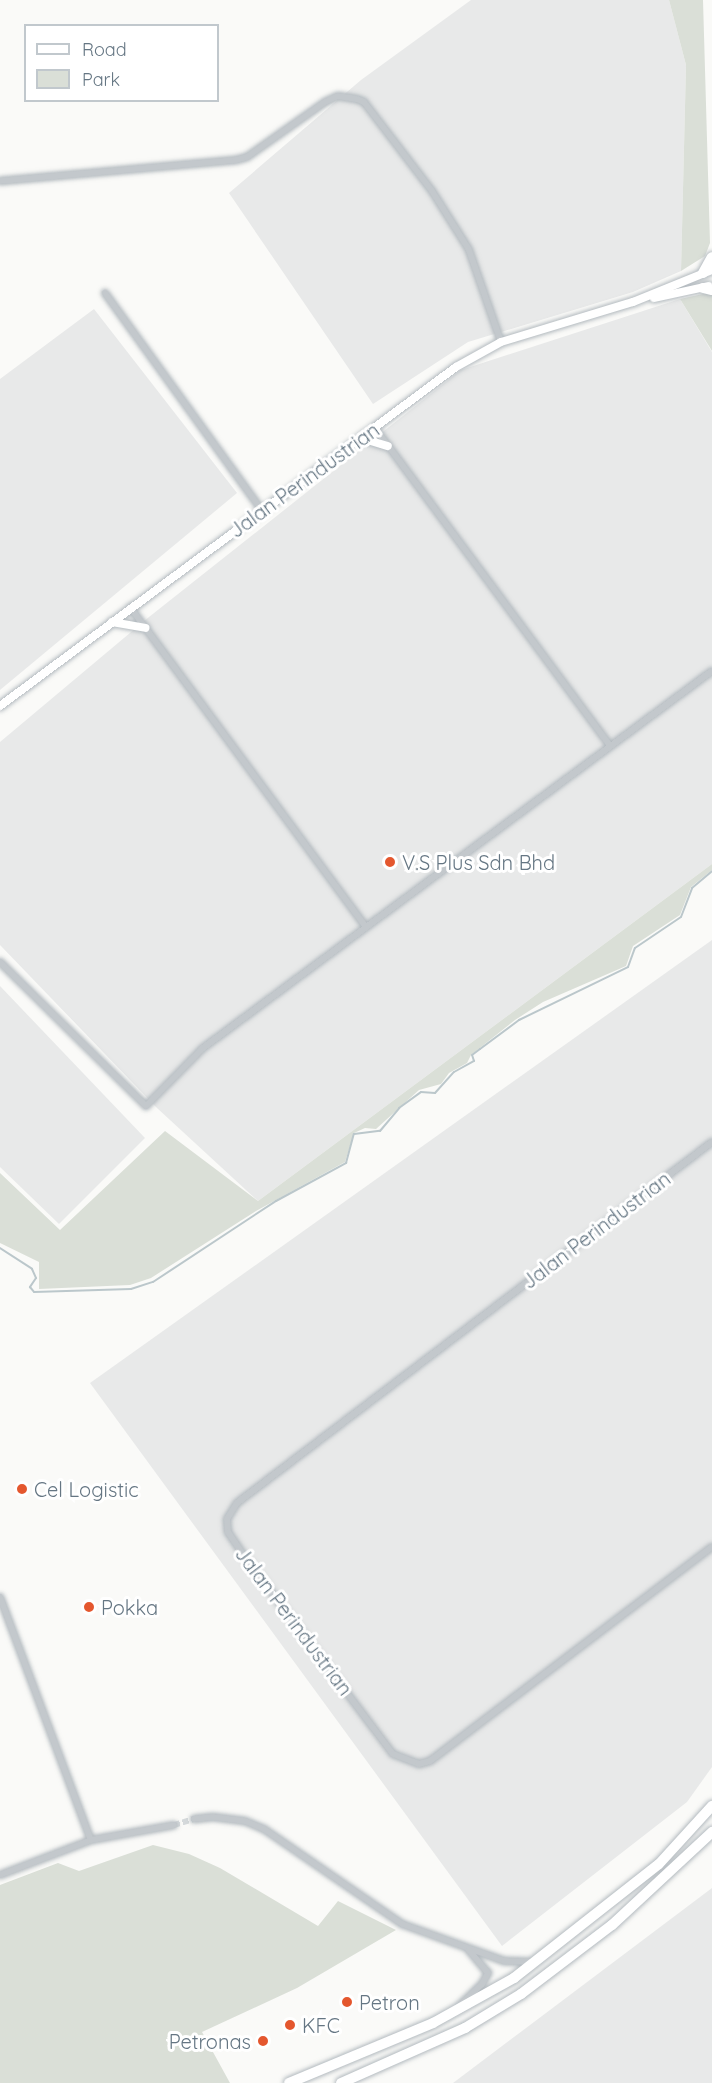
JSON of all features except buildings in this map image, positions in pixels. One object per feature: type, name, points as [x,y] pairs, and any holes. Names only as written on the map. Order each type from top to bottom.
[{"type":"highway","points":[[707,272],[712,256]]},
{"type":"highway","points":[[289,2083],[457,2010],[538,1961],[659,1864],[712,1806]]},
{"type":"highway","points":[[340,2083],[465,2028],[521,1994],[612,1925],[712,1832]]},
{"type":"main road","points":[[633,302],[707,272]]},
{"type":"main road","points":[[633,302],[709,288]]},
{"type":"main road","name":"Jalan Perindustrian","points":[[0,706],[130,607],[456,367],[501,342],[633,302]]},
{"type":"main road","points":[[361,438],[388,446]]},
{"type":"main road","points":[[112,622],[145,628]]},
{"type":"street","points":[[0,181],[236,160],[247,157],[325,102],[338,96],[357,99],[364,102],[426,182],[469,250],[501,342]]},
{"type":"street","points":[[105,293],[262,511]]},
{"type":"street","points":[[375,428],[609,744]]},
{"type":"street","points":[[130,607],[365,926]]},
{"type":"street","points":[[0,962],[146,1106],[203,1048],[609,744],[712,671]]},
{"type":"street","name":"Jalan Perindustrian","points":[[712,1142],[237,1503],[227,1519],[228,1532],[244,1557],[393,1754],[419,1764],[430,1761],[712,1547]]},
{"type":"street","points":[[0,1597],[91,1840]]},
{"type":"street","points":[[194,1819],[213,1816],[244,1821],[264,1829],[402,1924],[504,1961],[538,1961]]},
{"type":"street","points":[[0,1875],[91,1840],[174,1825]]},
{"type":"street","points":[[457,2010],[488,1973],[467,1948]]},
{"type":"shaded area","points":[[471,0],[669,0],[686,65],[681,271],[633,292],[468,342],[373,404],[229,193],[361,80]]},
{"type":"shaded area","points":[[680,299],[712,352],[712,864],[258,1201],[157,1108],[0,945],[0,742],[149,617],[461,370]]},
{"type":"shaded area","points":[[94,309],[237,493],[0,690],[0,379]]},
{"type":"shaded area","points":[[712,940],[712,1767],[687,1802],[502,1946],[90,1383]]},
{"type":"shaded area","points":[[0,986],[145,1138],[59,1224],[0,1167]]},
{"type":"shaded area","points":[[712,1888],[712,2083],[453,2083]]},
{"type":"green space","points":[[669,0],[703,0],[710,243],[705,256],[681,271],[686,65]]},
{"type":"green space","points":[[712,292],[712,351],[680,299]]},
{"type":"green space","points":[[712,864],[712,870],[691,887],[680,915],[633,946],[626,966],[543,1002],[515,1020],[471,1055],[467,1063],[449,1073],[441,1084],[419,1090],[376,1129],[365,1128],[354,1133],[345,1162],[256,1211],[151,1278],[130,1285],[39,1289],[39,1262],[0,1243],[0,1173],[60,1230],[165,1131],[258,1201]]},
{"type":"green space","points":[[153,1845],[189,1854],[220,1868],[318,1926],[338,1901],[396,1930],[297,1988],[202,2032],[230,2083],[0,2083],[0,1885],[58,1863],[79,1871]]},
{"type":"waterway","points":[[0,1248],[32,1269],[36,1278],[30,1287],[34,1292],[131,1289],[153,1282],[276,1201],[346,1163],[354,1134],[380,1131],[399,1108],[421,1092],[435,1093],[454,1072],[474,1061],[472,1055],[519,1020],[628,967],[635,948],[681,917],[692,888],[712,871]]},
{"type":"tunnel","points":[[174,1825],[194,1819]]},
{"type":"place","name":"V.S Plus Sdn Bhd","points":[[390,862]]},
{"type":"place","name":"Cel Logistic","points":[[22,1489]]},
{"type":"place","name":"Pokka","points":[[89,1607]]},
{"type":"place","name":"Petron","points":[[347,2002]]},
{"type":"place","name":"KFC","points":[[290,2025]]},
{"type":"place","name":"Petronas","points":[[263,2041]]}]
